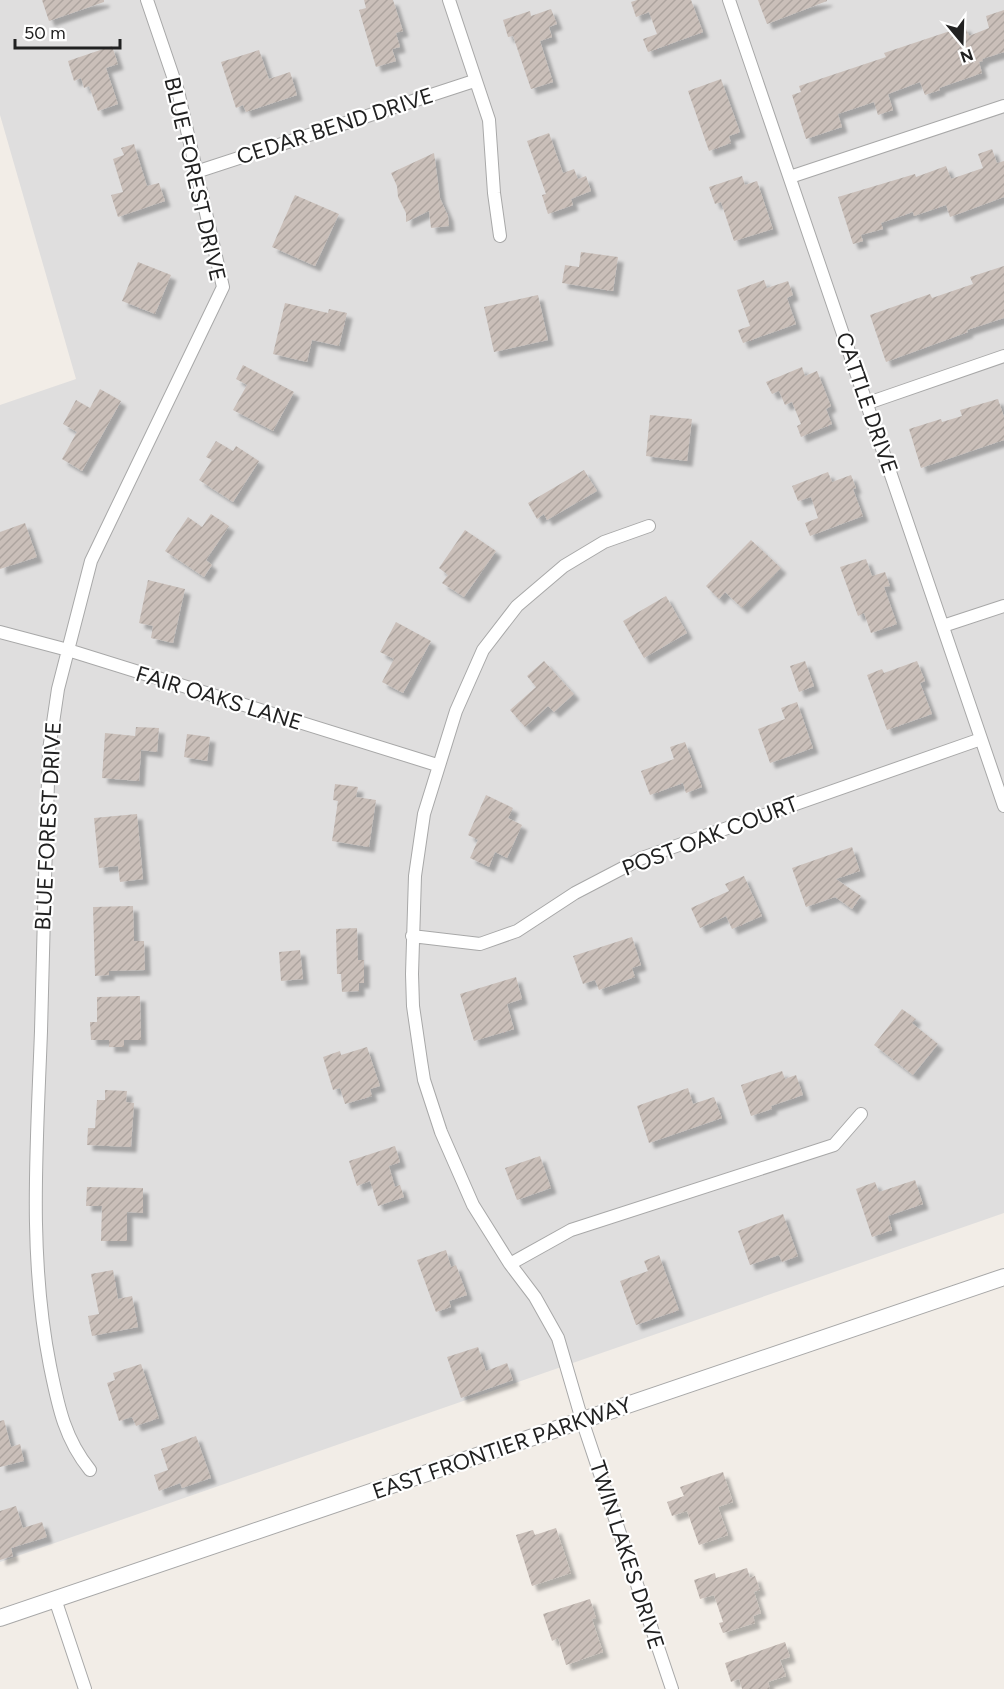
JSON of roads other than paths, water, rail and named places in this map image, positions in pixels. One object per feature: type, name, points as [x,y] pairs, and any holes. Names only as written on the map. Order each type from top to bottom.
[{"type":"street","name":"BLUE FOREST DRIVE","points":[[90,1470],[76,1454],[68,1438],[54,1385],[43,1325],[36,1258],[36,1181],[49,750],[56,699],[91,561],[223,287],[178,91],[147,0]]},
{"type":"street","points":[[449,0],[474,81],[489,120],[494,193],[500,236]]},
{"type":"street","name":"CATTLE DRIVE","points":[[729,0],[1004,806]]},
{"type":"street","name":"CEDAR BEND DRIVE","points":[[196,172],[474,81]]},
{"type":"street","points":[[790,177],[1004,106]]},
{"type":"street","points":[[868,403],[1004,356]]},
{"type":"street","name":"TWIN LAKES DRIVE","points":[[649,526],[604,542],[564,566],[517,606],[483,650],[456,711],[423,813],[418,848],[412,936],[413,1006],[421,1061],[441,1132],[462,1184],[486,1227],[510,1264],[536,1297],[558,1338],[582,1420],[672,1689]]},
{"type":"street","points":[[943,626],[1004,606]]},
{"type":"street","name":"FAIR OAKS LANE","points":[[0,632],[68,650],[437,765]]},
{"type":"street","name":"POST OAK COURT","points":[[412,936],[480,944],[517,931],[575,892],[642,858],[981,739]]},
{"type":"street","points":[[510,1264],[571,1230],[834,1145],[861,1114]]},
{"type":"street","name":"EAST FRONTIER PARKWAY","points":[[0,1618],[1004,1277]]},
{"type":"street","points":[[56,1599],[86,1689]]}]
